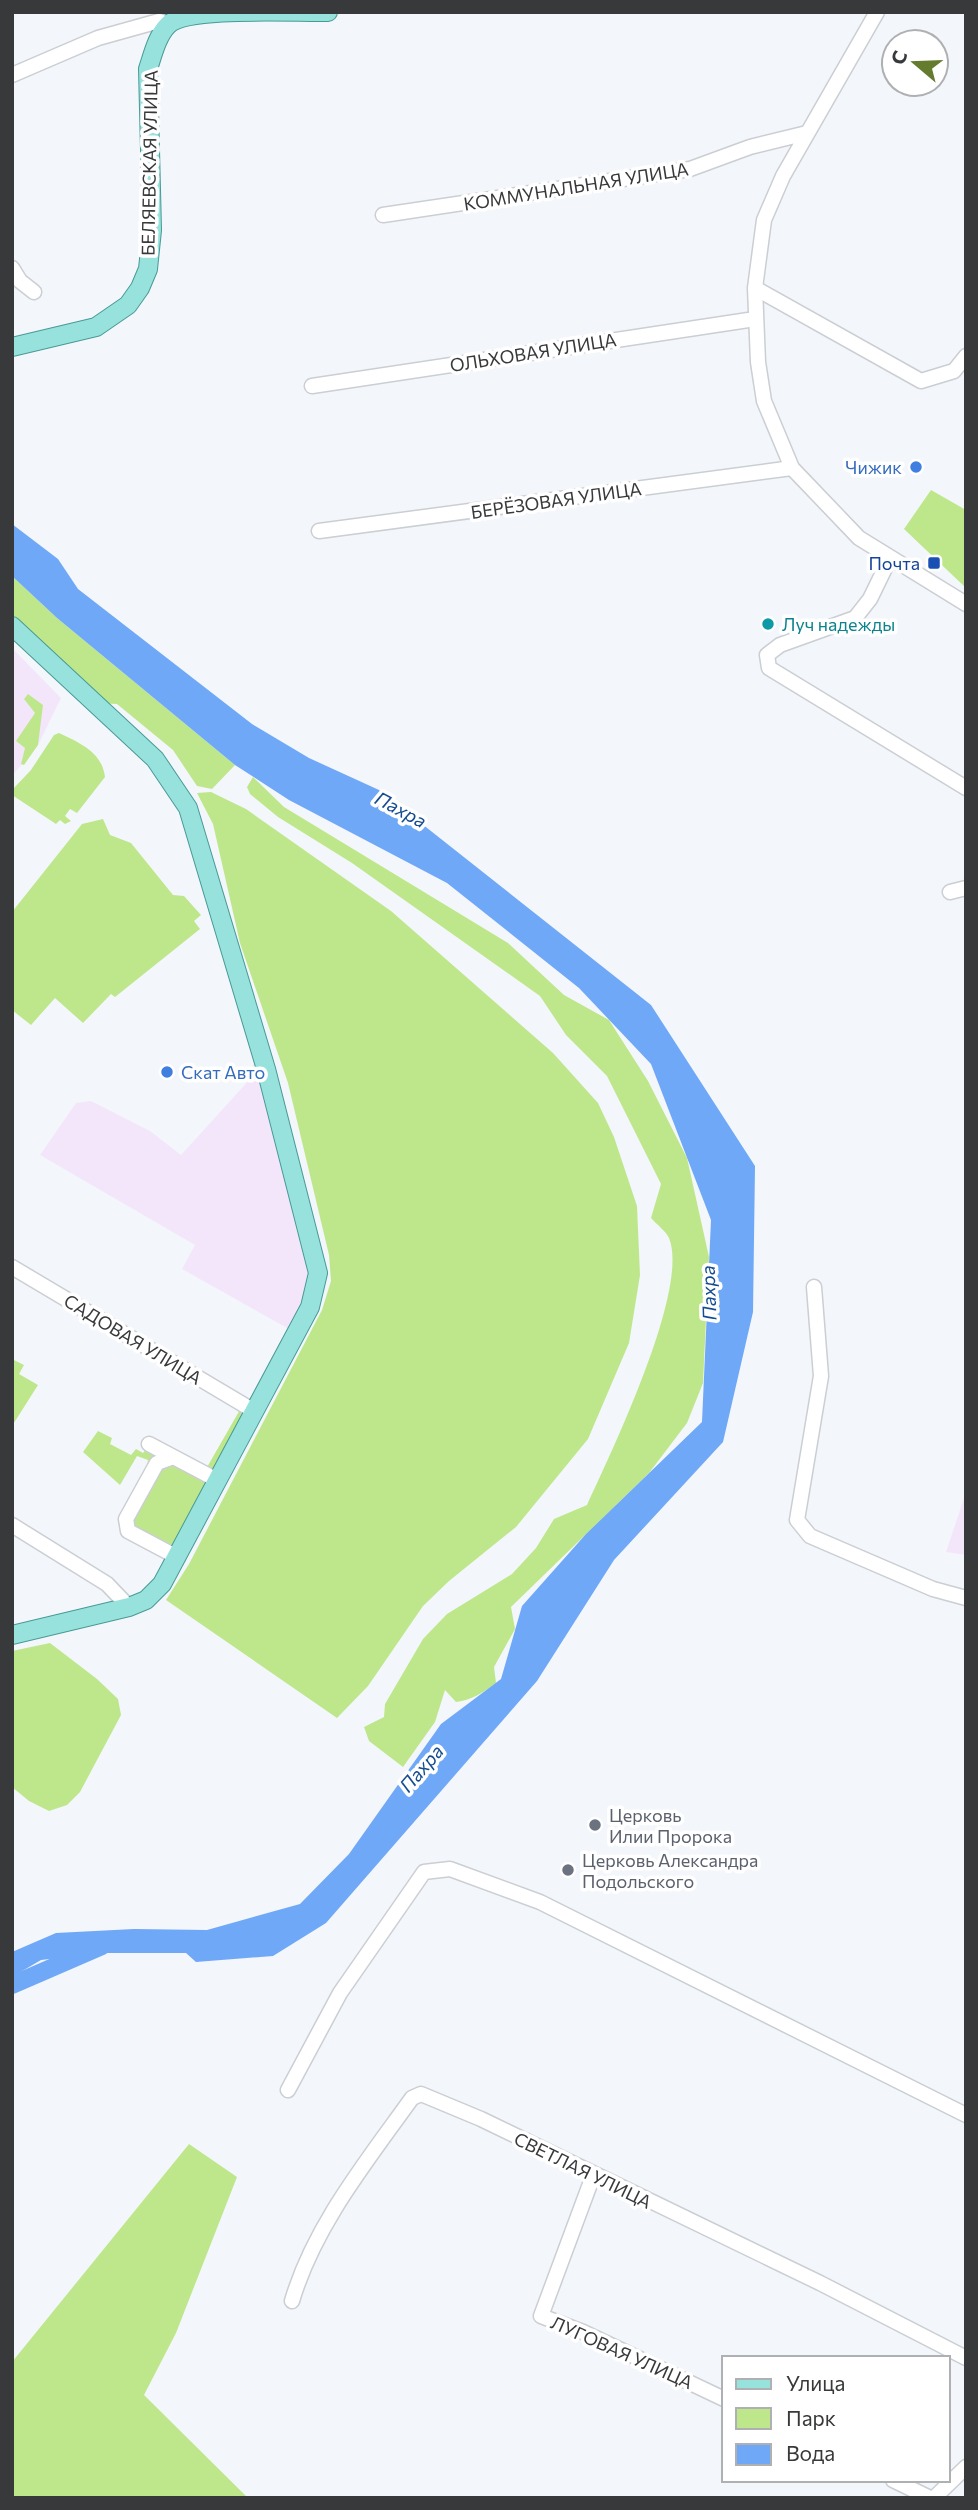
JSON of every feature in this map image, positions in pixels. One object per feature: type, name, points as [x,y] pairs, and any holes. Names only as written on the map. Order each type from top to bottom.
[{"type":"main road","points":[[169,24],[194,13],[328,12]]},
{"type":"main road","name":"БЕЛЯЕВСКАЯ УЛИЦА","points":[[12,348],[96,327],[128,305],[140,288],[148,269],[152,230],[148,69],[155,45],[169,24]]},
{"type":"main road","points":[[12,626],[155,759],[179,792],[196,828],[266,1069],[318,1273],[310,1307],[177,1557],[154,1593],[130,1607],[12,1635]]},
{"type":"street","points":[[877,12],[807,133],[772,198],[764,220],[755,288],[755,319],[764,401],[792,468],[859,538],[966,604]]},
{"type":"street","points":[[12,75],[98,38],[159,21],[169,24]]},
{"type":"street","name":"КОММУНАЛЬНАЯ УЛИЦА","points":[[383,215],[690,169],[750,147],[807,133]]},
{"type":"street","points":[[12,268],[20,281],[34,292]]},
{"type":"street","points":[[755,288],[921,381],[954,371],[966,356]]},
{"type":"street","name":"ОЛЬХОВАЯ УЛИЦА","points":[[312,386],[755,319]]},
{"type":"street","name":"БЕРЁЗОВАЯ УЛИЦА","points":[[319,531],[792,468]]},
{"type":"street","points":[[890,558],[870,599],[855,618],[780,645],[767,655],[769,668],[966,788]]},
{"type":"street","points":[[950,892],[966,888]]},
{"type":"street","name":"САДОВАЯ УЛИЦА","points":[[12,1267],[254,1411]]},
{"type":"street","points":[[814,1287],[821,1376],[797,1520],[810,1536],[933,1589],[966,1598]]},
{"type":"street","points":[[149,1444],[217,1480]]},
{"type":"street","points":[[172,1458],[157,1463],[126,1518],[128,1531],[177,1557]]},
{"type":"street","points":[[12,1525],[107,1584],[130,1607]]},
{"type":"street","points":[[288,2090],[340,1993],[424,1872],[450,1869],[540,1902],[966,2115]]},
{"type":"street","name":"СВЕТЛАЯ УЛИЦА","points":[[292,2301],[300,2274],[346,2191],[412,2098],[421,2094],[481,2119],[593,2176],[820,2283],[966,2358]]},
{"type":"street","name":"ЛУГОВАЯ УЛИЦА","points":[[593,2176],[541,2316],[583,2332],[722,2398]]},
{"type":"street","points":[[950,2482],[966,2467]]},
{"type":"street","points":[[897,2482],[932,2498],[950,2482]]},
{"type":"shaded area","points":[[12,648],[61,698],[38,745],[12,776]]},
{"type":"shaded area","points":[[254,1064],[261,1070],[315,1256],[296,1333],[182,1269],[195,1245],[40,1155],[76,1103],[91,1101],[150,1131],[181,1155],[251,1078],[246,1073]]},
{"type":"shaded area","points":[[966,1492],[966,1555],[946,1552]]},
{"type":"green space","points":[[931,490],[966,510],[966,588],[904,529]]},
{"type":"green space","points":[[12,576],[57,618],[235,765],[212,789],[197,786],[173,750],[117,704],[94,703],[12,626]]},
{"type":"green space","points":[[28,694],[43,705],[38,745],[24,765],[21,764],[25,748],[16,741],[35,713],[24,699]]},
{"type":"green space","points":[[59,733],[89,749],[100,761],[105,777],[77,813],[70,809],[65,816],[71,821],[65,824],[60,820],[56,824],[12,795],[12,790],[31,770],[54,735]]},
{"type":"green space","points":[[253,777],[284,807],[508,943],[564,995],[609,1020],[648,1081],[687,1158],[709,1257],[703,1383],[687,1423],[649,1473],[511,1607],[515,1629],[494,1667],[496,1683],[477,1695],[456,1702],[445,1690],[435,1722],[403,1767],[369,1741],[364,1727],[384,1717],[385,1704],[423,1639],[447,1614],[512,1574],[536,1548],[554,1519],[587,1505],[613,1449],[645,1371],[668,1294],[672,1262],[669,1238],[651,1218],[661,1184],[607,1076],[566,1035],[540,996],[352,863],[278,817],[250,794],[247,787]]},
{"type":"green space","points":[[211,792],[246,809],[391,911],[553,1053],[598,1103],[614,1137],[637,1206],[640,1275],[629,1343],[588,1439],[516,1527],[449,1581],[423,1606],[368,1686],[337,1718],[166,1600],[189,1564],[322,1310],[331,1281],[329,1255],[288,1083],[240,943],[213,824],[197,793]]},
{"type":"green space","points":[[103,819],[110,835],[131,843],[173,895],[184,896],[201,915],[194,921],[200,929],[115,997],[111,994],[83,1023],[55,998],[31,1025],[12,1010],[12,912],[82,824]]},
{"type":"green space","points":[[12,1359],[24,1365],[19,1374],[38,1385],[12,1426]]},
{"type":"green space","points":[[241,1408],[245,1415],[215,1470],[206,1469]]},
{"type":"green space","points":[[98,1431],[112,1438],[110,1444],[131,1455],[136,1449],[143,1453],[147,1448],[156,1453],[147,1468],[148,1460],[137,1456],[120,1485],[83,1452]]},
{"type":"green space","points":[[163,1459],[204,1478],[207,1483],[172,1548],[127,1526]]},
{"type":"green space","points":[[50,1643],[118,1699],[121,1715],[80,1792],[67,1805],[49,1811],[29,1801],[12,1787],[12,1651]]},
{"type":"green space","points":[[189,2144],[237,2177],[176,2333],[144,2395],[248,2498],[12,2498],[12,2362]]},
{"type":"water","points":[[12,524],[58,559],[78,589],[252,724],[309,758],[379,790],[651,1005],[755,1166],[753,1312],[723,1442],[614,1560],[537,1681],[326,1923],[273,1956],[196,1962],[186,1953],[102,1953],[41,1960],[12,1977],[12,1952],[56,1933],[134,1929],[207,1930],[300,1904],[349,1854],[441,1724],[501,1679],[522,1606],[586,1534],[702,1422],[711,1220],[651,1064],[579,988],[447,883],[289,800],[235,765],[57,618],[12,576]]},
{"type":"waterway","name":"Пахра","points":[[12,1985],[102,1946]]},
{"type":"place","name":"Чижик","points":[[916,467]]},
{"type":"place","name":"Почта","points":[[934,563]]},
{"type":"place","name":"Луч надежды","points":[[768,624]]},
{"type":"place","name":"Скат Авто","points":[[167,1072]]},
{"type":"place","name":"Церковь Илии Пророка","points":[[595,1825]]},
{"type":"place","name":"Церковь Александра Подольского","points":[[568,1870]]}]
